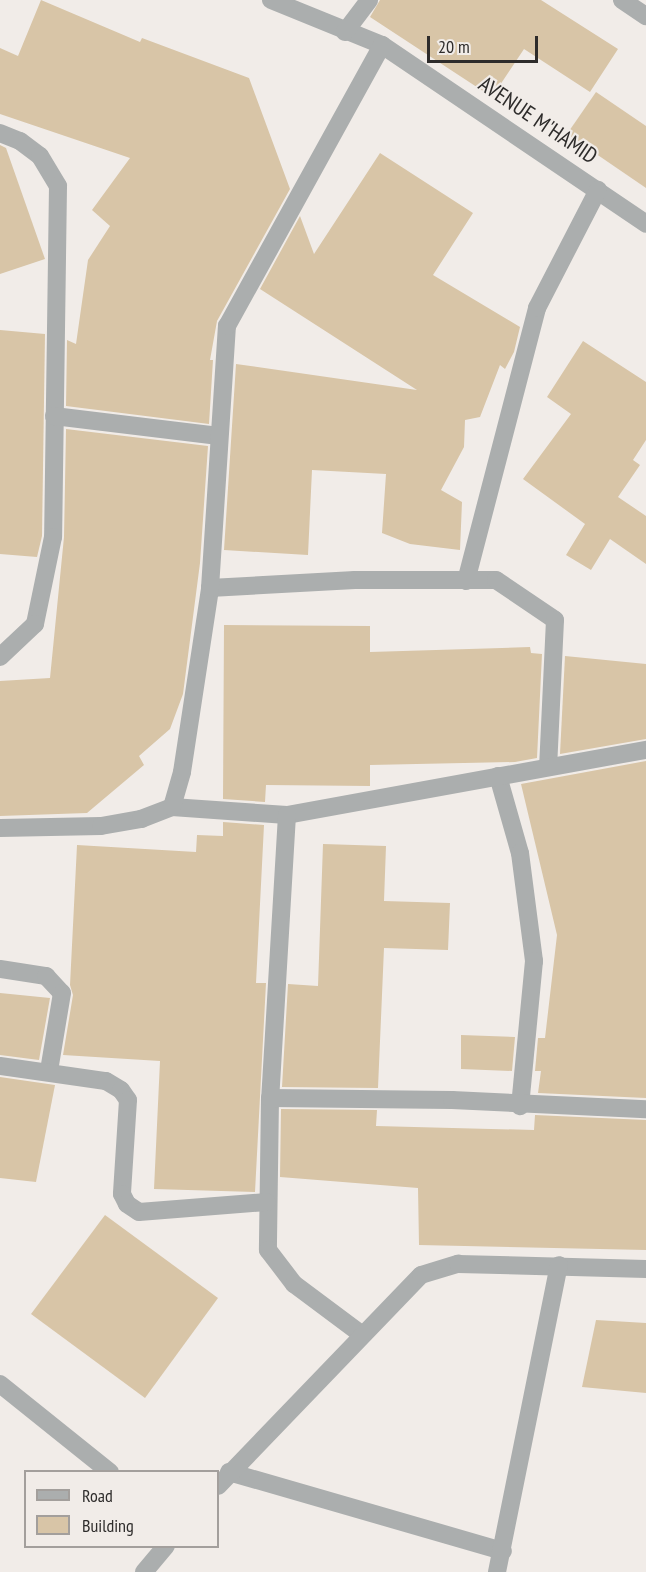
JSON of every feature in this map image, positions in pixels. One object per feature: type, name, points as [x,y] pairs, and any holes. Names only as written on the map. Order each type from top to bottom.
[{"type":"street","name":"AVENUE M'HAMID","points":[[272,0],[381,45],[646,224]]},
{"type":"street","points":[[345,32],[369,0]]},
{"type":"street","points":[[622,0],[646,16]]},
{"type":"street","points":[[172,807],[182,772],[210,588],[227,326],[381,45]]},
{"type":"street","points":[[0,133],[20,141],[40,156],[58,186],[53,537],[35,624],[0,657]]},
{"type":"street","points":[[465,581],[537,308],[598,190]]},
{"type":"street","points":[[54,416],[219,436]]},
{"type":"street","points":[[210,588],[355,580],[496,580],[555,620],[548,766]]},
{"type":"street","points":[[0,828],[101,826],[141,819],[172,807],[286,815],[548,766],[600,761],[646,750]]},
{"type":"street","points":[[498,776],[520,853],[534,962],[520,1106]]},
{"type":"street","points":[[286,815],[270,1098],[268,1250],[279,1268],[361,1334]]},
{"type":"street","points":[[0,969],[46,976],[62,993],[49,1071]]},
{"type":"street","points":[[0,1066],[49,1071],[114,1084],[128,1100],[122,1194],[139,1212],[267,1202]]},
{"type":"street","points":[[270,1098],[452,1100],[520,1106],[646,1109]]},
{"type":"street","points":[[503,1551],[223,1479],[361,1334],[421,1275],[458,1264],[646,1269]]},
{"type":"street","points":[[497,1572],[559,1265]]},
{"type":"street","points":[[0,1384],[108,1470]]},
{"type":"street","points":[[144,1572],[164,1548]]},
{"type":"building","points":[[41,0],[140,42],[142,38],[249,78],[290,189],[217,321],[210,360],[213,360],[209,424],[66,406],[67,340],[76,344],[88,260],[110,226],[92,210],[130,158],[0,114],[0,48],[18,56]]},
{"type":"building","points":[[380,0],[541,0],[618,49],[590,92],[524,49],[492,97],[370,17]]},
{"type":"building","points":[[596,92],[646,126],[646,188],[567,134]]},
{"type":"building","points":[[0,145],[6,148],[45,259],[0,274]]},
{"type":"building","points":[[380,153],[473,213],[433,275],[520,327],[514,352],[505,369],[500,365],[480,417],[465,420],[464,447],[441,490],[462,502],[460,550],[410,544],[382,533],[386,474],[312,470],[308,555],[224,550],[236,364],[417,390],[260,289],[300,216],[314,254]]},
{"type":"building","points":[[0,330],[45,334],[42,536],[37,557],[0,554]]},
{"type":"building","points":[[583,341],[646,382],[646,440],[633,460],[640,465],[618,497],[646,516],[646,564],[610,539],[591,570],[566,555],[585,524],[523,479],[571,414],[547,397]]},
{"type":"building","points":[[66,429],[208,446],[200,563],[183,694],[170,729],[139,756],[144,765],[87,813],[0,816],[0,681],[50,678],[64,537]]},
{"type":"building","points":[[224,625],[370,626],[370,652],[530,647],[531,653],[542,654],[537,758],[515,762],[370,765],[370,786],[266,785],[265,802],[223,799]]},
{"type":"building","points":[[565,656],[646,664],[646,739],[560,754]]},
{"type":"building","points":[[646,761],[646,1098],[538,1093],[541,1071],[535,1071],[538,1038],[545,1038],[557,935],[521,784]]},
{"type":"building","points":[[223,822],[264,825],[256,983],[266,983],[255,1192],[154,1189],[160,1061],[63,1055],[73,995],[70,985],[77,845],[196,852],[197,835],[223,836]]},
{"type":"building","points":[[323,844],[386,846],[384,901],[450,903],[448,950],[384,948],[378,1088],[282,1087],[288,984],[318,986]]},
{"type":"building","points":[[0,993],[50,998],[39,1060],[0,1055]]},
{"type":"building","points":[[461,1035],[515,1037],[512,1071],[461,1069]]},
{"type":"building","points":[[0,1077],[55,1085],[36,1182],[0,1178]]},
{"type":"building","points":[[281,1109],[377,1110],[376,1126],[534,1130],[535,1115],[646,1120],[646,1250],[419,1245],[418,1188],[280,1177]]},
{"type":"building","points":[[105,1215],[218,1298],[145,1398],[31,1314]]},
{"type":"building","points":[[596,1320],[646,1323],[646,1393],[582,1387]]}]
